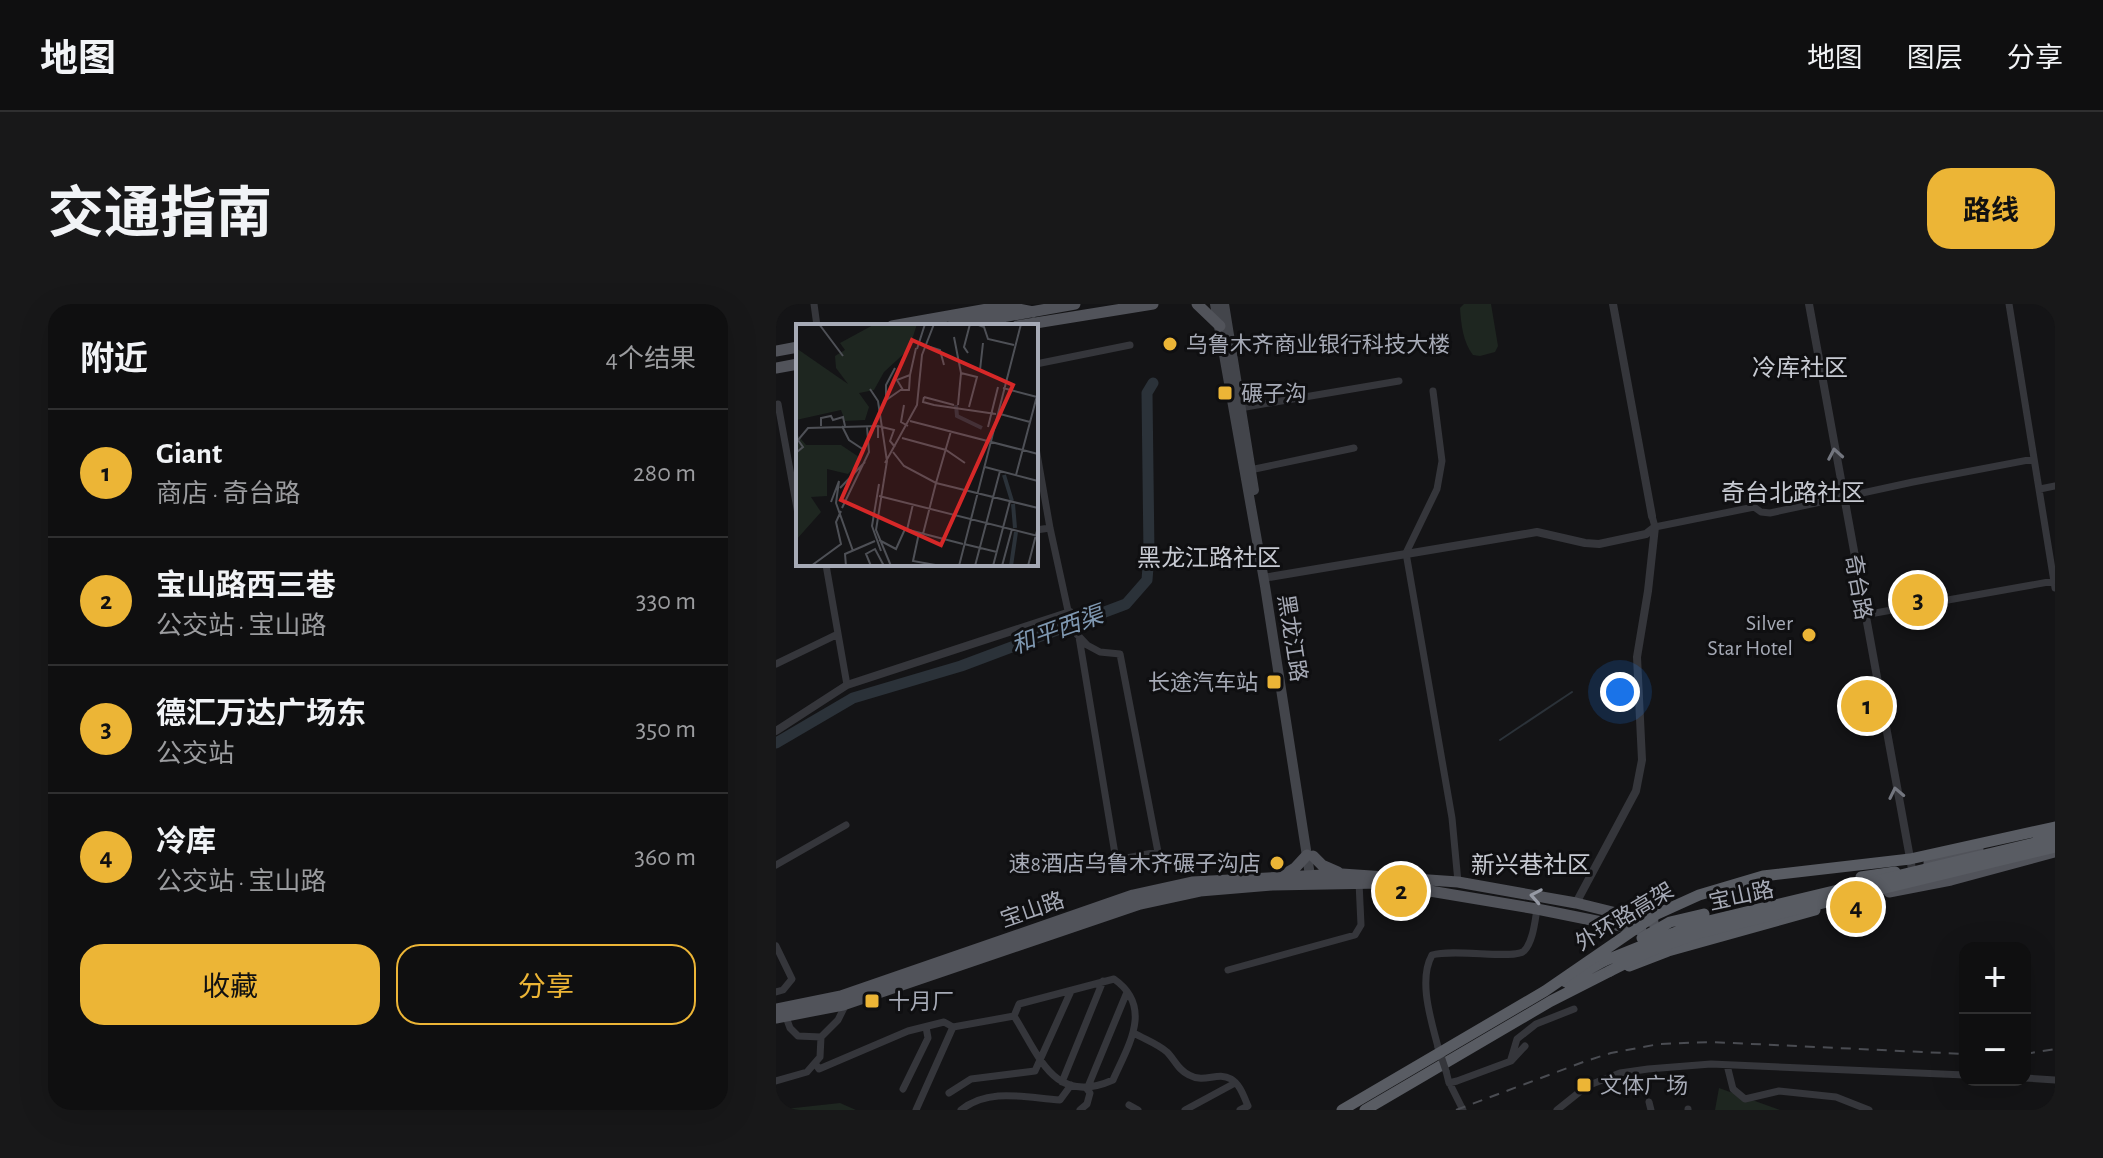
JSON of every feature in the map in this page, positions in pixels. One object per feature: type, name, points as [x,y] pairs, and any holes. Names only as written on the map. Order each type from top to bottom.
[{"type":"highway","name":"外环路高架","points":[[1345,1110],[1545,991],[1657,914],[1699,895],[1763,876],[1910,859],[2055,828]]},
{"type":"highway","name":"外环路高架","points":[[1356,1110],[1551,994],[1664,917],[1706,897],[1770,879],[1917,863],[2055,828]]},
{"type":"highway","points":[[1345,1110],[1607,966],[1696,924],[2055,838]]},
{"type":"highway","points":[[1607,966],[1699,933],[2055,850]]},
{"type":"highway","points":[[1598,978],[1607,966],[1670,922],[1861,877],[1912,869]]},
{"type":"highway","points":[[1365,1110],[1551,1001],[1598,978],[1668,951],[1834,904]]},
{"type":"main road","points":[[964,324],[1075,304]]},
{"type":"main road","points":[[1029,324],[1153,304]]},
{"type":"main road","points":[[1197,304],[1220,326]]},
{"type":"main road","name":"黑龙江路","points":[[1215,304],[1266,578]]},
{"type":"main road","name":"黑龙江路","points":[[1224,304],[1314,879]]},
{"type":"main road","points":[[903,324],[1004,305],[1033,312]]},
{"type":"main road","points":[[776,351],[796,347]]},
{"type":"main road","points":[[776,368],[796,364]]},
{"type":"main road","name":"宝山路","points":[[779,1015],[846,1004],[1140,904],[1200,891],[1342,874],[1458,882],[1576,903],[1674,926],[1724,922],[1839,892],[2055,828]]},
{"type":"main road","name":"宝山路","points":[[779,1015],[1152,890],[1192,882],[1279,877],[1382,883],[1537,909],[1674,937],[1728,930],[1951,880],[2055,850]]},
{"type":"main road","points":[[1279,877],[1310,856],[1342,874]]},
{"type":"street","points":[[814,304],[817,324]]},
{"type":"street","points":[[1576,903],[1636,791],[1642,760],[1637,657],[1655,527],[1613,304]]},
{"type":"street","name":"奇台路","points":[[1809,304],[1912,869]]},
{"type":"street","points":[[2009,304],[2055,588]]},
{"type":"street","points":[[1038,364],[1130,345]]},
{"type":"street","points":[[1240,408],[1399,381]]},
{"type":"street","points":[[1433,391],[1442,461],[1437,489],[1406,553],[1452,818],[1458,882]]},
{"type":"street","points":[[778,404],[796,503]]},
{"type":"street","points":[[1250,470],[1354,448]]},
{"type":"street","points":[[1038,459],[1072,629],[1100,652],[1120,654],[1158,852],[1116,860],[1079,637]]},
{"type":"street","points":[[1266,578],[1537,532],[1599,544],[1646,534],[1655,527],[1754,507],[1760,515],[2034,459]]},
{"type":"street","points":[[2040,489],[2055,486]]},
{"type":"street","points":[[1038,530],[1050,528]]},
{"type":"street","points":[[826,566],[847,685]]},
{"type":"street","points":[[1864,615],[1933,600],[2054,581]]},
{"type":"street","points":[[776,731],[847,685],[1070,613]]},
{"type":"street","points":[[776,664],[838,634]]},
{"type":"street","points":[[776,865],[846,825]]},
{"type":"street","points":[[1228,970],[1355,935],[1361,925],[1359,882]]},
{"type":"street","points":[[1463,1110],[1449,1082],[1438,1047],[1428,998],[1426,965],[1432,955],[1457,951],[1516,956],[1529,943],[1537,909]]},
{"type":"street","points":[[776,946],[792,979],[783,990],[776,992]]},
{"type":"street","points":[[1114,979],[1124,986],[1136,1010],[1134,1033],[1113,1080],[1087,1089],[1066,1084],[1040,1062],[1014,1016],[1019,1004],[1033,998],[1114,979]]},
{"type":"street","points":[[961,1110],[985,1098],[1019,1095],[1060,1100],[1103,981]]},
{"type":"street","points":[[949,1093],[971,1079],[1035,1071],[1071,991]]},
{"type":"street","points":[[1087,1089],[1127,992]]},
{"type":"street","points":[[776,1081],[807,1072],[820,1057],[821,1037],[838,1020],[846,1004]]},
{"type":"street","points":[[1511,1061],[1517,1039],[1536,1024],[1574,1009]]},
{"type":"street","points":[[779,1015],[798,1036],[821,1037]]},
{"type":"street","points":[[815,1063],[819,1069],[908,1031],[944,1022],[953,1027],[1014,1016]]},
{"type":"street","points":[[903,1089],[928,1038],[926,1027]]},
{"type":"street","points":[[916,1110],[953,1027]]},
{"type":"street","points":[[1134,1033],[1167,1053],[1176,1066],[1189,1075],[1204,1081],[1218,1076],[1232,1079],[1248,1106],[1240,1110]]},
{"type":"street","points":[[1449,1082],[1511,1061],[1525,1046]]},
{"type":"street","points":[[1557,1110],[1587,1086],[1620,1073],[1648,1069],[1727,1065],[1959,1075]]},
{"type":"street","points":[[1727,1065],[1733,1089],[1745,1099],[1779,1091],[1836,1097],[1869,1110]]},
{"type":"street","points":[[2031,1078],[2055,1080]]},
{"type":"street","points":[[1185,1110],[1235,1083]]},
{"type":"street","points":[[1080,1110],[1087,1104],[1090,1093],[1087,1089]]},
{"type":"street","points":[[1129,1105],[1138,1110]]},
{"type":"shaded area","points":[[1464,304],[1491,304],[1498,346],[1495,352],[1473,355],[1461,320],[1460,308]]},
{"type":"shaded area","points":[[1719,1088],[1780,1110],[1715,1110]]},
{"type":"shaded area","points":[[840,1103],[856,1110],[776,1110]]},
{"type":"waterway","name":"和平西渠","points":[[776,743],[853,698],[961,666],[1126,604],[1147,580],[1147,393],[1153,383]]},
{"type":"waterway","points":[[1500,740],[1572,692]]},
{"type":"railway","points":[[1456,1110],[1586,1061],[1659,1044],[1711,1042],[1959,1054]]},
{"type":"railway","points":[[2031,1053],[2055,1049]]},
{"type":"place","name":"乌鲁木齐商业银行科技大楼","points":[[1170,344]]},
{"type":"place","name":"碾子沟","points":[[1225,393]]},
{"type":"place","name":"德汇万达广场东","points":[[1918,600]]},
{"type":"place","name":"Silver Star Hotel","points":[[1809,635]]},
{"type":"place","name":"长途汽车站","points":[[1274,682]]},
{"type":"place","name":"Giant","points":[[1867,706]]},
{"type":"place","name":"速8酒店乌鲁木齐碾子沟店","points":[[1277,863]]},
{"type":"place","name":"宝山路西三巷","points":[[1401,891]]},
{"type":"place","name":"冷库","points":[[1856,907]]},
{"type":"place","name":"十月厂","points":[[872,1001]]},
{"type":"place","name":"文体广场","points":[[1584,1085]]},
{"type":"district","name":"冷库社区","points":[[1800,368]]},
{"type":"district","name":"奇台北路社区","points":[[1793,493]]},
{"type":"district","name":"黑龙江路社区","points":[[1209,558]]},
{"type":"district","name":"新兴巷社区","points":[[1531,865]]}]
